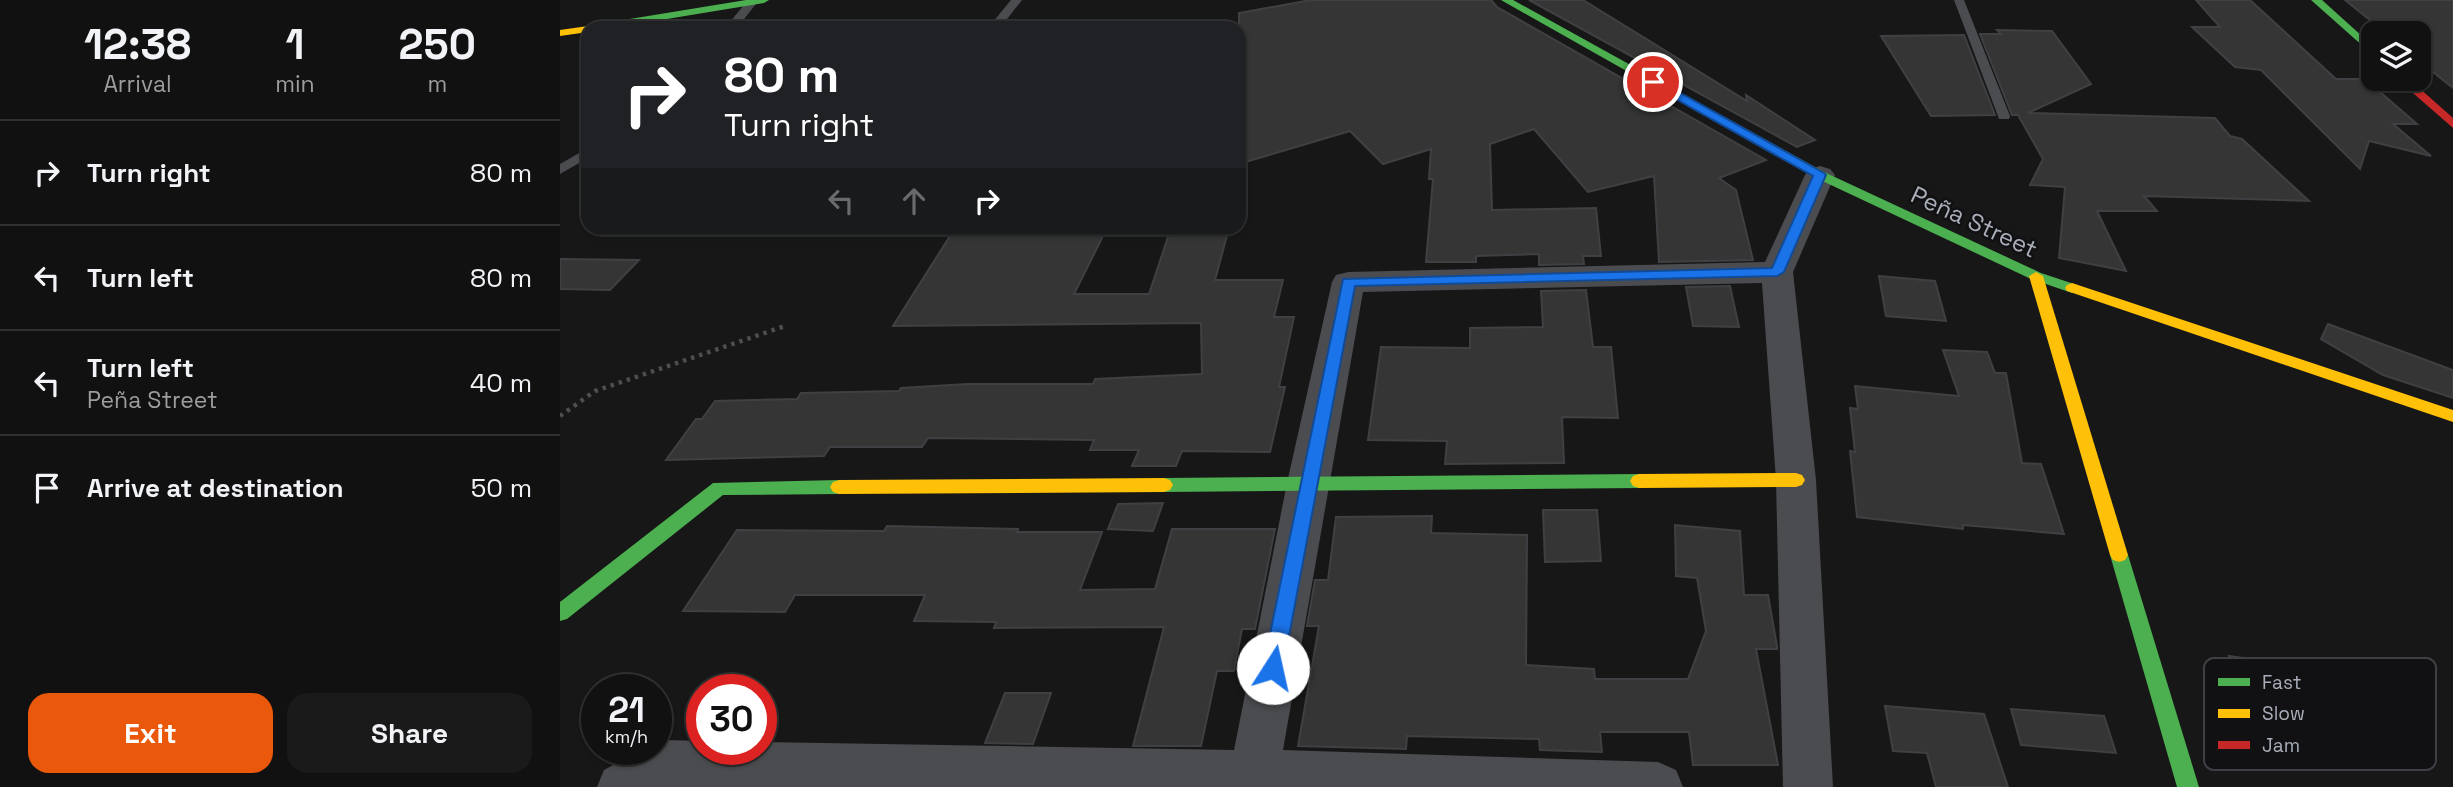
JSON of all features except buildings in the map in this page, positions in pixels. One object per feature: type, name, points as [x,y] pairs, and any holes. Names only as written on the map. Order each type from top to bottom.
[{"type":"street","name":"Peña Street","points":[[1506,0],[1820,175],[2036,276],[2453,416]]},
{"type":"street","points":[[2316,0],[2361,41]]},
{"type":"street","points":[[633,21],[757,1]]},
{"type":"street","points":[[560,33],[581,30]]},
{"type":"street","points":[[2416,91],[2453,124]]},
{"type":"street","points":[[1808,787],[1796,480],[1777,272],[1820,175]]},
{"type":"street","points":[[1254,774],[1307,483],[1348,282],[1777,272]]},
{"type":"street","points":[[2036,276],[2189,787]]},
{"type":"street","points":[[560,613],[719,488],[1796,480]]},
{"type":"street","points":[[622,787],[664,764],[1254,774],[1428,782],[1658,787]]},
{"type":"lane","points":[[1000,21],[1017,0]]},
{"type":"lane","points":[[1959,0],[2004,116]]},
{"type":"lane","points":[[738,21],[757,1]]},
{"type":"lane","points":[[560,170],[581,156]]},
{"type":"path","points":[[560,416],[595,391],[785,326]]},
{"type":"traffic: fast","points":[[636,21],[764,0]]},
{"type":"traffic: fast","points":[[1506,0],[1820,175],[2036,276],[2072,288]]},
{"type":"traffic: fast","points":[[2316,0],[2361,41]]},
{"type":"traffic: fast","points":[[1164,485],[1639,481]]},
{"type":"traffic: fast","points":[[560,613],[719,488],[839,487]]},
{"type":"traffic: fast","points":[[2119,555],[2188,787]]},
{"type":"traffic: slow","points":[[560,33],[581,30]]},
{"type":"traffic: slow","points":[[2036,276],[2119,555]]},
{"type":"traffic: slow","points":[[2072,288],[2453,416]]},
{"type":"traffic: slow","points":[[1639,481],[1796,480]]},
{"type":"traffic: slow","points":[[839,487],[1164,485]]},
{"type":"traffic: jam","points":[[2416,91],[2453,124]]},
{"type":"route","points":[[1273,668],[1348,282],[1777,272],[1820,175],[1653,82]]}]
